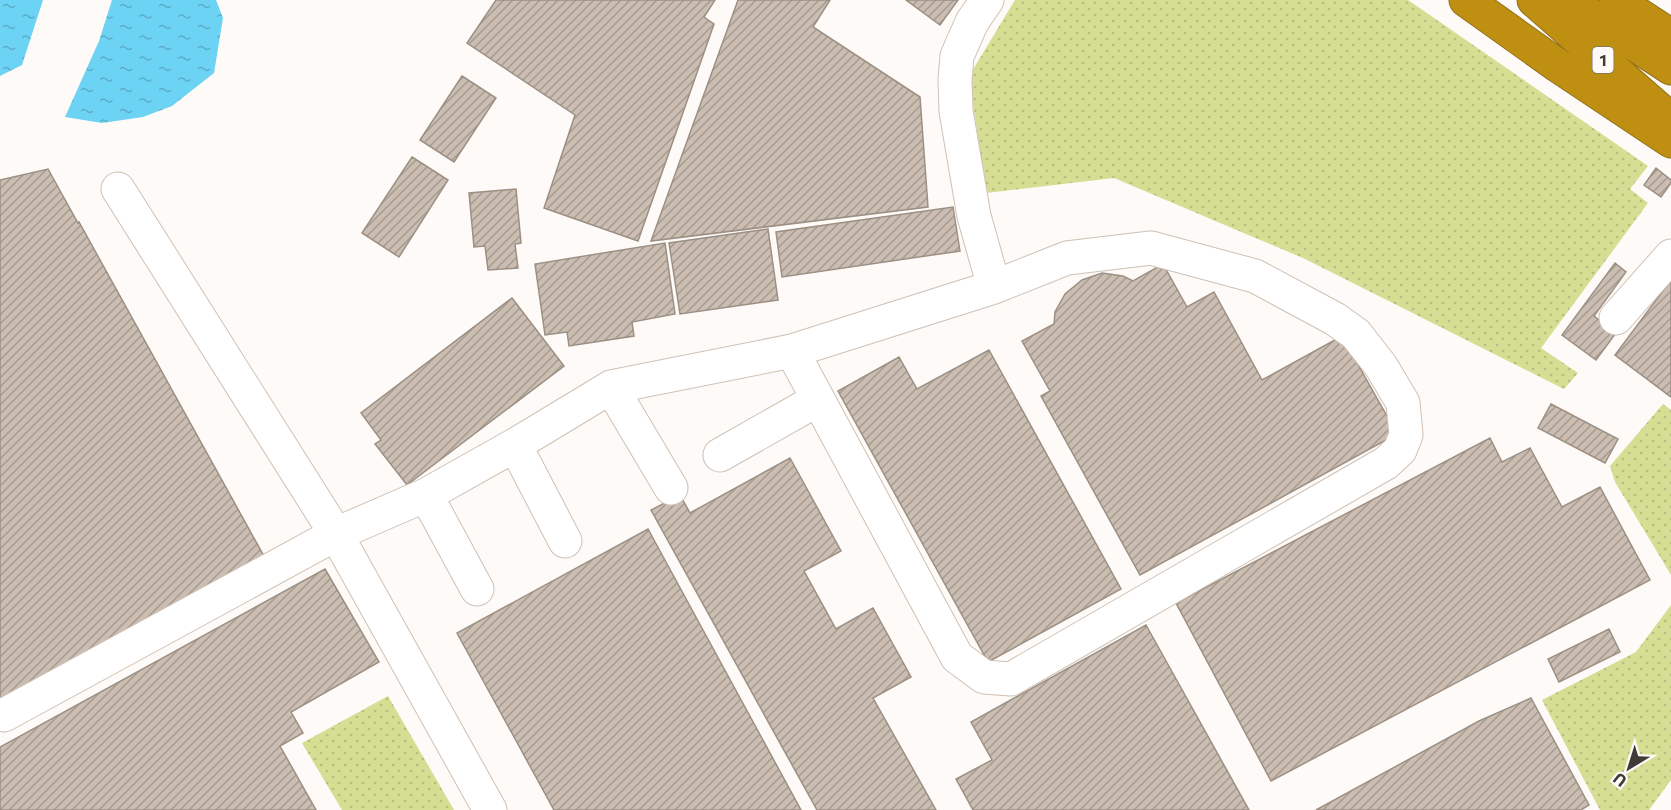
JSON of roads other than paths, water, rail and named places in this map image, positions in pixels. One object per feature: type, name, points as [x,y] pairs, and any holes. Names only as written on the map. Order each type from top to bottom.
[{"type":"highway","points":[[1466,0],[1557,65],[1671,141]]},
{"type":"highway","name":"1","points":[[1534,0],[1671,120]]},
{"type":"highway","points":[[1567,0],[1671,68]]},
{"type":"highway","points":[[1616,0],[1671,36]]},
{"type":"highway","points":[[1657,0],[1671,9]]},
{"type":"lane","points":[[987,0],[972,21],[957,56],[955,80],[956,111],[974,216],[994,287]]},
{"type":"lane","points":[[118,189],[336,534],[490,810]]},
{"type":"lane","points":[[4,715],[336,534],[426,495],[612,387],[792,351],[994,287],[1067,258],[1151,248],[1255,276],[1335,319],[1356,334],[1381,366],[1403,403],[1406,435],[1400,450],[1386,463],[1011,679],[984,677],[957,657],[792,351]]},
{"type":"lane","points":[[1616,318],[1671,256]]},
{"type":"lane","points":[[612,387],[671,488]]},
{"type":"lane","points":[[720,456],[817,400]]},
{"type":"lane","points":[[515,445],[565,541]]},
{"type":"lane","points":[[426,495],[477,589]]},
{"type":"water","points":[[0,0],[43,0],[22,65],[0,76]]},
{"type":"water","points":[[112,0],[216,0],[223,18],[214,73],[172,106],[143,117],[102,123],[65,117],[99,41]]}]
